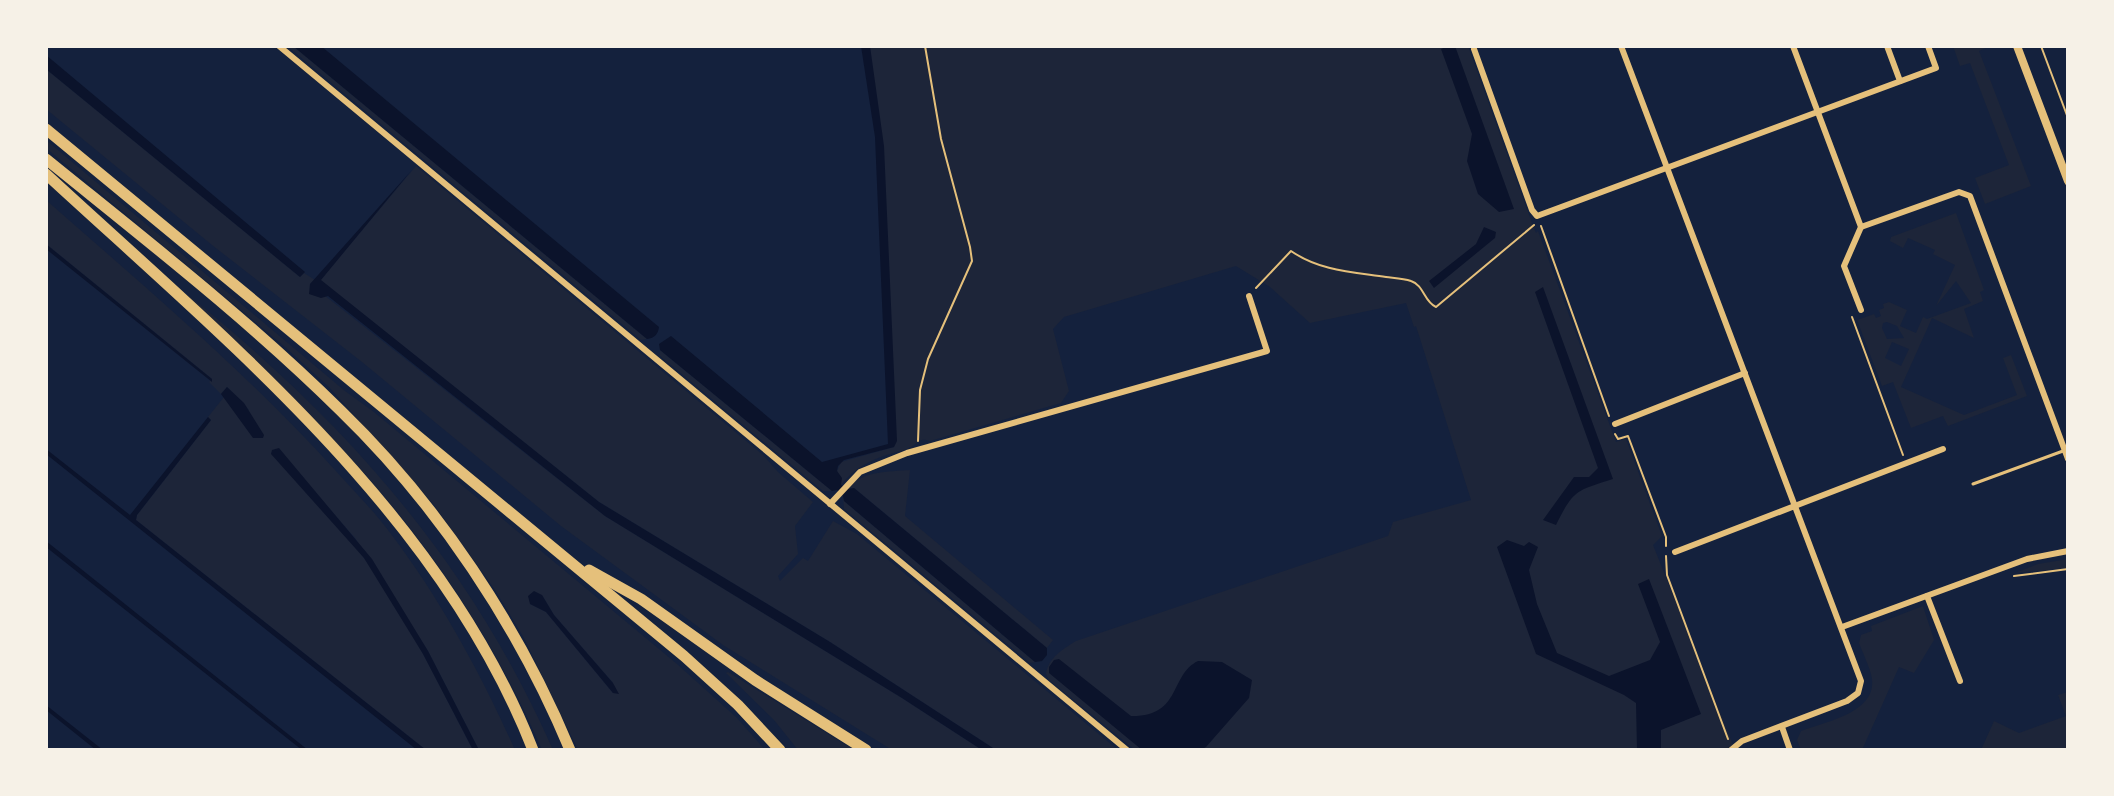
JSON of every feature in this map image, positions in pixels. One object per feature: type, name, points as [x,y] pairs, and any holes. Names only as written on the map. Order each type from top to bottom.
[{"type":"highway","points":[[46,129],[684,656],[738,705],[780,750]]},
{"type":"highway","points":[[46,159],[286,361],[342,412],[393,468],[438,523],[489,597],[522,650],[570,750]]},
{"type":"highway","points":[[46,174],[233,348],[365,481],[448,590],[515,709],[533,750]]},
{"type":"highway","points":[[561,554],[641,599],[755,680],[866,750]]},
{"type":"street","points":[[279,46],[1127,750]]},
{"type":"street","points":[[1621,46],[1861,681],[1858,693],[1847,701],[1742,741],[1731,749]]},
{"type":"street","points":[[1793,46],[1861,227],[1844,266],[1861,310]]},
{"type":"street","points":[[1887,46],[1900,81]]},
{"type":"street","points":[[1474,49],[1532,210],[1537,216],[1936,68],[1928,46]]},
{"type":"street","points":[[2017,46],[2068,181]]},
{"type":"street","points":[[1861,227],[1959,192],[1970,196],[2068,459]]},
{"type":"street","points":[[830,504],[860,472],[917,450],[1267,351],[1249,296]]},
{"type":"street","points":[[1615,424],[1745,373]]},
{"type":"street","points":[[1675,552],[1943,449]]},
{"type":"street","points":[[1842,627],[2027,559],[2068,551]]},
{"type":"street","points":[[1927,596],[1960,681]]},
{"type":"street","points":[[1782,727],[1790,750]]},
{"type":"lane","points":[[1973,484],[2065,450]]},
{"type":"path","points":[[917,450],[920,390],[928,359],[972,261],[941,139],[925,46]]},
{"type":"path","points":[[2041,46],[2068,118]]},
{"type":"path","points":[[1249,296],[1291,251],[1308,262],[1329,269],[1411,281],[1436,307],[1524,235],[1537,216]]},
{"type":"path","points":[[1537,216],[1612,425],[1618,439],[1628,436],[1666,537],[1667,575],[1731,749]]},
{"type":"path","points":[[1852,317],[1906,464]]},
{"type":"path","points":[[2016,576],[2068,569]]},
{"type":"shaded area","points":[[287,46],[293,46],[647,339],[641,340]]},
{"type":"shaded area","points":[[293,46],[321,46],[659,327],[656,335],[647,339]]},
{"type":"shaded area","points":[[861,46],[870,46],[884,146],[897,441],[894,447],[844,460],[837,471],[842,478],[841,485],[854,488],[1047,648],[1047,655],[1042,661],[1035,662],[844,501],[837,490],[832,491],[660,350],[659,344],[671,336],[822,462],[888,444],[875,137]]},
{"type":"shaded area","points":[[865,46],[1468,46],[1616,442],[1626,439],[1662,536],[1653,545],[1735,750],[1135,750],[1049,680],[1047,668],[1061,651],[1076,641],[1388,536],[1393,522],[1471,500],[1416,326],[1406,303],[1310,323],[1270,287],[1236,266],[1064,317],[1053,329],[1069,391],[1061,403],[930,441],[921,440],[907,449],[863,465],[841,485],[837,471],[841,462],[894,447],[880,139]]},
{"type":"shaded area","points":[[1455,46],[1514,209],[1499,212],[1478,194],[1467,161],[1472,134],[1441,49]]},
{"type":"shaded area","points":[[1953,46],[1990,46],[1979,51],[2031,186],[1985,204],[1975,178],[2009,165],[1970,63],[1960,66]]},
{"type":"shaded area","points":[[46,55],[305,272],[300,277],[46,69]]},
{"type":"shaded area","points":[[46,69],[300,277],[304,273],[315,280],[310,284],[605,516],[982,750],[892,750],[723,645],[561,526],[46,109]]},
{"type":"shaded area","points":[[46,140],[677,664],[737,718],[765,750],[578,750],[524,638],[495,590],[434,505],[329,387],[46,148]],"holes":[[[542,595],[554,615],[613,683],[613,693],[546,612],[530,604]]]},
{"type":"shaded area","points":[[416,166],[763,455],[813,502],[795,526],[798,554],[778,576],[780,581],[803,558],[808,561],[833,521],[857,534],[1118,750],[996,750],[830,642],[599,502],[320,280]]},
{"type":"shaded area","points":[[411,171],[321,280],[599,502],[830,642],[996,750],[982,750],[605,516],[328,296],[321,298],[309,294],[310,284]]},
{"type":"shaded area","points":[[46,200],[231,364],[378,517],[443,611],[515,750],[479,750],[428,651],[355,538],[281,451],[275,449],[380,581],[422,652],[473,750],[426,750],[136,520],[211,420],[208,417],[224,397],[235,412],[249,410],[227,387],[221,394],[209,382],[212,379],[46,244]]},
{"type":"shaded area","points":[[1956,213],[1984,290],[1980,292],[1983,301],[1964,309],[1974,338],[1932,318],[1901,387],[1964,415],[2017,395],[2003,358],[2011,355],[2027,396],[1948,426],[1943,416],[1911,428],[1893,382],[1882,386],[1857,320],[1874,314],[1876,318],[1881,316],[1879,310],[1889,302],[1907,310],[1900,326],[1916,333],[1923,317],[1927,319],[1971,303],[1956,281],[1936,306],[1955,265],[1933,254],[1935,250],[1908,238],[1903,248],[1890,241],[1891,237]],"holes":[[[1883,323],[1897,326],[1904,338],[1887,339],[1882,328]],[[1892,342],[1909,349],[1901,366],[1885,358]]]},
{"type":"shaded area","points":[[1484,227],[1496,232],[1495,238],[1434,288],[1429,281],[1476,244]]},
{"type":"shaded area","points":[[46,244],[212,379],[212,382],[46,249]]},
{"type":"shaded area","points":[[1543,287],[1613,479],[1577,493],[1556,525],[1543,520],[1574,477],[1589,477],[1598,468],[1535,292]]},
{"type":"shaded area","points":[[188,295],[300,394],[399,500],[443,557],[483,618],[520,682],[553,750],[542,750],[501,665],[477,625],[452,585],[396,510],[333,440]]},
{"type":"shaded area","points":[[660,350],[832,491],[823,491],[660,356]]},
{"type":"shaded area","points":[[227,387],[244,403],[263,438],[253,438],[221,394]]},
{"type":"shaded area","points":[[208,417],[211,420],[136,520],[426,750],[417,750],[46,454],[46,449],[130,515]]},
{"type":"shaded area","points":[[279,448],[372,559],[428,651],[479,750],[473,750],[423,654],[364,558],[271,454],[272,450]]},
{"type":"shaded area","points":[[910,470],[905,516],[1053,640],[1047,648],[854,488],[848,489],[868,475]]},
{"type":"shaded area","points":[[843,496],[844,501],[1035,662],[1042,661],[1030,663],[844,509]]},
{"type":"shaded area","points":[[1507,540],[1524,546],[1529,542],[1538,547],[1529,570],[1537,604],[1557,653],[1609,676],[1650,660],[1660,642],[1638,584],[1649,579],[1701,714],[1661,730],[1661,750],[1637,750],[1636,703],[1536,654],[1497,547]]},
{"type":"shaded area","points":[[46,541],[308,750],[302,750],[46,547]]},
{"type":"shaded area","points":[[2068,559],[2068,568],[2015,573],[2038,564]]},
{"type":"shaded area","points":[[534,591],[542,595],[554,615],[619,694],[613,693],[546,612],[530,604],[528,596]]},
{"type":"shaded area","points":[[1923,606],[1934,640],[1914,673],[1899,667],[1862,750],[1801,750],[1797,740],[1801,731],[1835,720],[1858,708],[1871,691],[1871,674],[1859,643],[1861,635],[1872,631],[1871,626]]},
{"type":"shaded area","points":[[1059,659],[1131,716],[1159,710],[1167,703],[1189,667],[1198,661],[1222,662],[1252,680],[1249,698],[1206,747],[1200,750],[1142,750],[1049,673],[1054,660]]},
{"type":"shaded area","points":[[728,672],[854,750],[798,750]]},
{"type":"shaded area","points":[[2068,692],[2068,750],[1981,750],[1994,721],[2019,733],[2066,716],[2058,695]]},
{"type":"shaded area","points":[[46,705],[103,750],[96,750],[46,710]]}]
